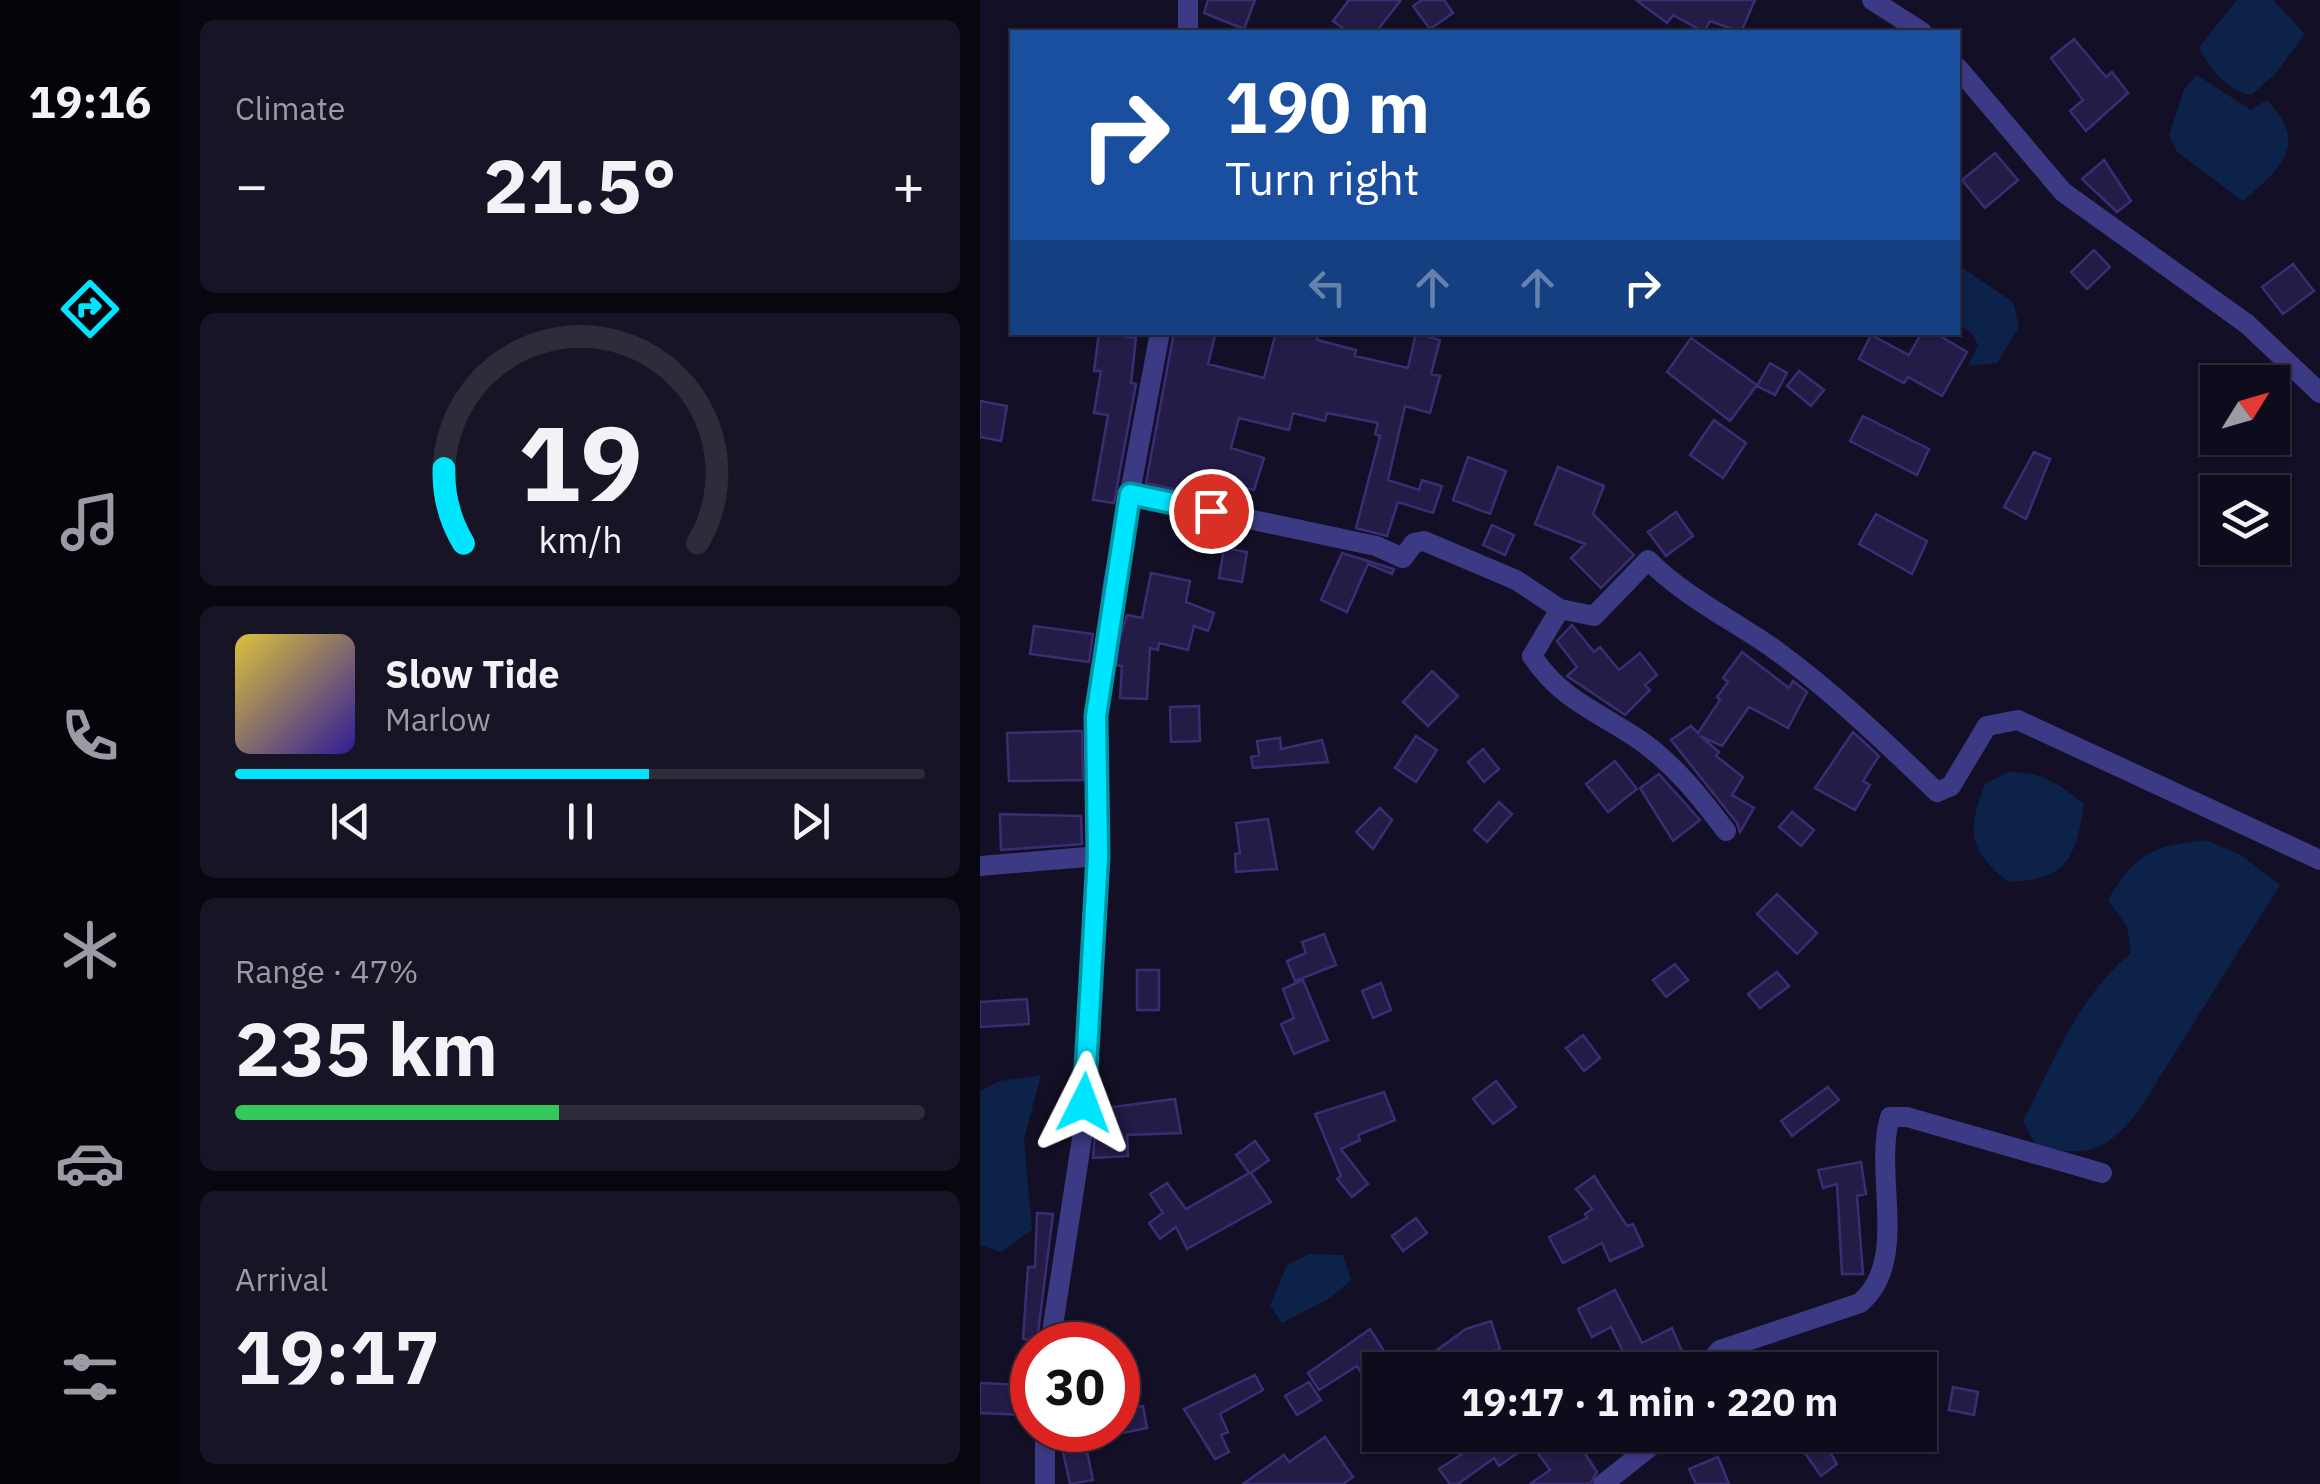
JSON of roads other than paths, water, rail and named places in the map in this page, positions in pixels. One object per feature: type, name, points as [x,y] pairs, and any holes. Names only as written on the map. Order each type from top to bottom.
[{"type":"street","points":[[1188,0],[1188,30]]},
{"type":"street","points":[[1872,0],[1919,30]]},
{"type":"street","points":[[1960,70],[2062,192],[2246,324],[2320,392]]},
{"type":"street","points":[[1054,1322],[1082,1138],[1098,856],[1096,716],[1159,335]]},
{"type":"street","points":[[1130,494],[1376,546],[1403,558],[1414,543],[1424,541],[1516,580],[1560,610],[1594,616],[1648,560],[1672,583],[1775,650],[1874,731],[1937,792],[1952,786],[1987,726],[2018,720],[2320,860]]},
{"type":"street","points":[[1560,610],[1532,656],[1552,686],[1643,742],[1694,788],[1726,831]]},
{"type":"street","points":[[980,866],[1098,856]]},
{"type":"street","points":[[1718,1352],[1860,1303],[1876,1290],[1885,1267],[1883,1156],[1890,1117],[1907,1117],[2102,1173]]},
{"type":"street","points":[[1045,1484],[1046,1452]]},
{"type":"street","points":[[1603,1484],[1643,1452]]},
{"type":"water","points":[[2237,0],[2273,0],[2305,34],[2275,74],[2251,95],[2220,77],[2199,47]]},
{"type":"water","points":[[2197,75],[2251,110],[2267,100],[2287,130],[2288,143],[2279,166],[2243,201],[2177,152],[2169,135],[2184,89]]},
{"type":"water","points":[[1960,266],[2013,302],[2019,327],[1997,363],[1968,366],[1978,345],[1972,333],[1960,325]]},
{"type":"water","points":[[2008,772],[2049,780],[2084,804],[2072,853],[2056,871],[2044,877],[2008,882],[1985,859],[1974,838],[1975,815],[1985,784]]},
{"type":"water","points":[[2205,840],[2241,855],[2280,885],[2126,1126],[2104,1144],[2083,1151],[2037,1148],[2023,1121],[2082,1009],[2112,970],[2131,953],[2127,927],[2108,900],[2128,871],[2147,855],[2158,849]]},
{"type":"water","points":[[1041,1075],[1024,1139],[1032,1230],[1001,1252],[980,1245],[980,1091],[1000,1081]]},
{"type":"water","points":[[1309,1254],[1343,1255],[1351,1280],[1330,1298],[1282,1323],[1270,1306],[1287,1265]]}]
